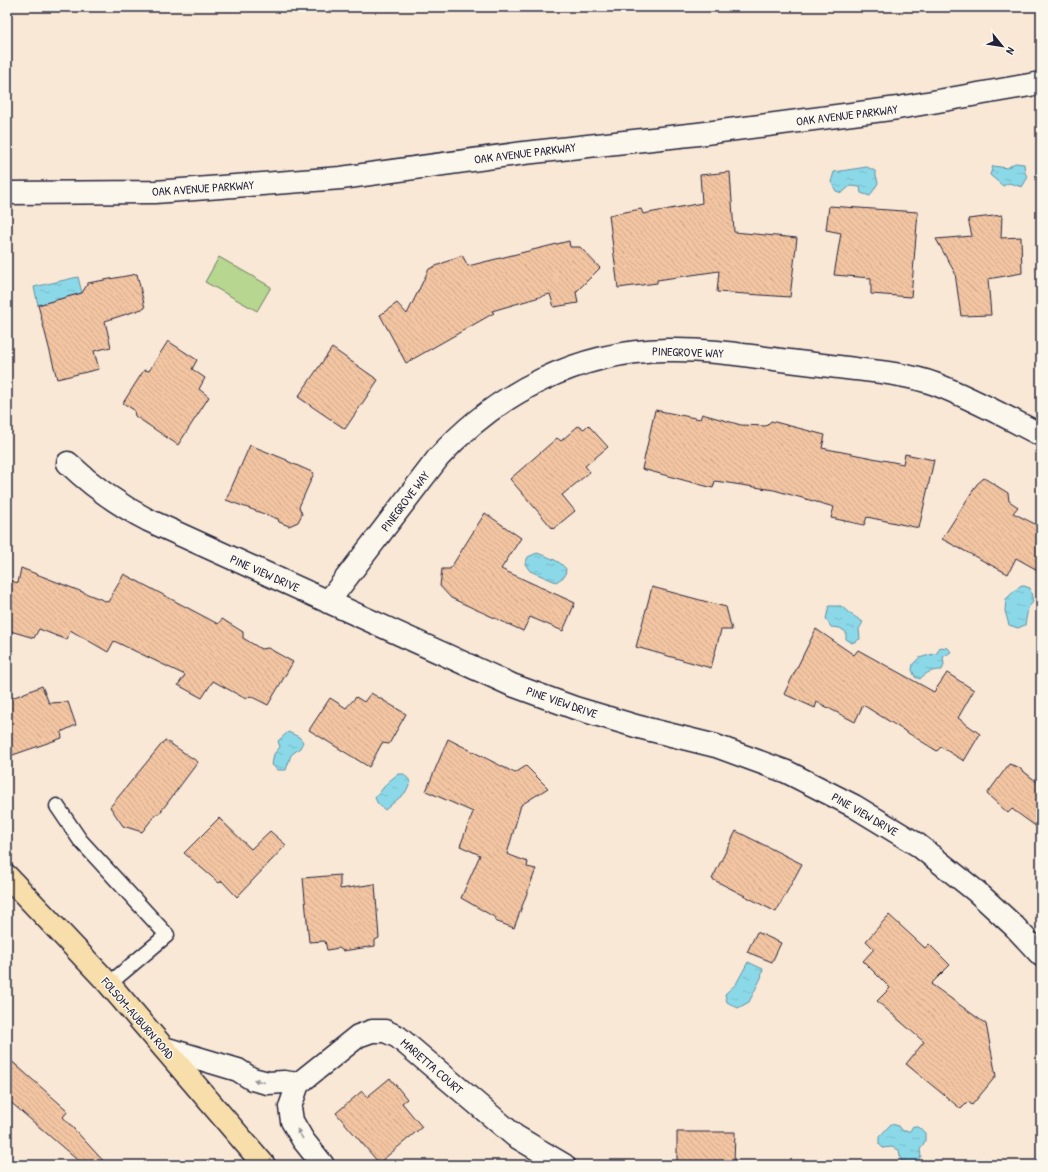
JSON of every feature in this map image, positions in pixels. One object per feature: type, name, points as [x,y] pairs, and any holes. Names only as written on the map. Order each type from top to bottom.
[{"type":"main road","name":"FOLSOM-AUBURN ROAD","points":[[7,876],[109,984],[264,1165]]},
{"type":"street","name":"OAK AVENUE PARKWAY","points":[[7,193],[155,192],[341,178],[524,153],[706,133],[898,108],[1041,83]]},
{"type":"street","name":"PINEGROVE WAY","points":[[328,602],[438,458],[452,442],[485,414],[521,390],[540,380],[581,364],[624,353],[666,350],[710,351],[888,372],[934,384],[977,402],[1041,435]]},
{"type":"street","name":"PINE VIEW DRIVE","points":[[68,463],[101,492],[126,509],[148,520],[519,687],[575,708],[639,727],[716,746],[794,775],[854,806],[918,845],[977,892],[1014,926],[1041,955]]},
{"type":"street","name":"MARIETTA COURT","points":[[298,1084],[358,1036],[372,1031],[385,1031],[398,1037],[515,1136],[564,1165]]},
{"type":"street","points":[[164,1048],[238,1070],[252,1079],[268,1083],[284,1082],[298,1084],[290,1107],[292,1121],[303,1140],[323,1165]]},
{"type":"lane","points":[[57,806],[80,840],[167,935],[109,984]]},
{"type":"green space","points":[[219,257],[271,287],[257,311],[205,282]]},
{"type":"water","points":[[1015,163],[1024,164],[1025,173],[1028,177],[1022,187],[1009,183],[1003,186],[990,175],[993,166],[1007,168]]},
{"type":"water","points":[[867,167],[875,171],[878,183],[870,196],[861,193],[860,187],[850,186],[842,193],[836,191],[831,182],[834,172]]},
{"type":"water","points":[[78,277],[82,293],[38,305],[34,287]]},
{"type":"water","points":[[537,553],[560,563],[566,569],[565,576],[556,582],[530,571],[525,564],[528,557]]},
{"type":"water","points":[[1021,585],[1030,588],[1033,602],[1028,608],[1025,625],[1018,628],[1009,625],[1005,611],[1006,599]]},
{"type":"water","points":[[829,606],[841,606],[863,622],[859,629],[860,639],[852,643],[846,639],[846,632],[840,628],[831,627],[826,619]]},
{"type":"water","points":[[940,647],[948,648],[951,652],[943,657],[944,665],[942,670],[930,672],[920,679],[915,677],[912,670],[913,664],[919,658],[937,653]]},
{"type":"water","points":[[288,732],[299,737],[303,742],[300,748],[291,755],[286,770],[278,770],[272,765],[274,754],[280,747],[278,741]]},
{"type":"water","points":[[398,774],[404,774],[411,782],[405,793],[385,810],[378,804],[375,798],[388,782]]},
{"type":"water","points":[[748,962],[763,969],[761,978],[749,1002],[738,1008],[727,1002],[725,994],[736,984]]},
{"type":"water","points":[[891,1124],[899,1126],[903,1131],[910,1131],[913,1126],[920,1128],[925,1133],[925,1141],[920,1150],[921,1156],[915,1163],[909,1165],[904,1163],[901,1160],[899,1150],[892,1147],[883,1148],[879,1144],[879,1137]]},
{"type":"building","points":[[730,172],[734,232],[797,238],[790,297],[717,292],[719,271],[657,280],[657,283],[618,288],[609,215],[641,209],[643,214],[702,203],[700,175]]},
{"type":"building","points":[[829,206],[918,212],[911,297],[871,294],[871,278],[834,275],[841,233],[826,230]]},
{"type":"building","points":[[1002,215],[1001,238],[1021,237],[1022,273],[988,279],[991,315],[961,316],[955,273],[936,239],[972,236],[968,219]]},
{"type":"building","points":[[569,241],[570,247],[580,247],[600,268],[576,292],[578,303],[554,307],[550,294],[492,311],[494,313],[406,363],[380,315],[397,303],[407,314],[429,269],[462,255],[468,266]]},
{"type":"building","points":[[137,274],[145,308],[105,321],[111,347],[94,351],[99,369],[57,379],[38,305],[82,293],[88,283]]},
{"type":"building","points":[[168,341],[197,360],[192,369],[205,378],[199,389],[209,397],[178,445],[135,416],[134,410],[123,403],[144,370],[149,371]]},
{"type":"building","points":[[332,348],[378,380],[345,429],[298,397]]},
{"type":"building","points":[[655,410],[700,419],[702,414],[741,425],[766,426],[771,421],[825,435],[822,448],[903,464],[905,454],[934,460],[919,528],[867,517],[864,525],[831,518],[834,507],[774,490],[715,481],[713,488],[642,469]]},
{"type":"building","points":[[588,425],[608,447],[585,466],[590,472],[562,495],[575,511],[553,529],[510,479],[557,438],[561,441],[578,426],[584,429]]},
{"type":"building","points":[[250,445],[314,473],[299,507],[302,514],[298,522],[289,526],[279,522],[278,519],[226,500]]},
{"type":"building","points":[[984,478],[1008,493],[1009,501],[1018,507],[1013,513],[1041,527],[1041,572],[1016,558],[1008,574],[942,539],[977,484]]},
{"type":"building","points":[[485,513],[521,538],[501,569],[575,603],[563,631],[530,617],[523,631],[451,598],[440,586],[442,569],[450,569]]},
{"type":"building","points":[[21,568],[108,602],[124,574],[218,624],[222,619],[243,632],[243,638],[261,649],[268,648],[293,662],[268,705],[250,696],[246,699],[213,681],[202,698],[178,685],[185,675],[114,641],[108,652],[70,630],[67,640],[39,629],[34,638],[7,630],[7,580],[18,583]]},
{"type":"building","points":[[652,587],[726,607],[732,630],[721,630],[711,668],[636,647]]},
{"type":"building","points":[[816,629],[854,655],[858,650],[934,692],[947,673],[974,690],[958,718],[980,734],[964,761],[941,747],[937,751],[863,705],[855,722],[817,702],[815,708],[784,694]]},
{"type":"building","points":[[42,686],[49,703],[68,702],[76,725],[61,732],[62,738],[7,757],[7,700]]},
{"type":"building","points":[[371,693],[406,714],[389,744],[382,743],[369,767],[309,730],[330,698],[346,708],[356,697],[364,702]]},
{"type":"building","points":[[448,739],[515,773],[526,766],[548,788],[521,805],[507,854],[528,862],[527,867],[536,869],[514,928],[495,921],[496,918],[461,898],[480,855],[460,846],[473,812],[426,791]]},
{"type":"building","points":[[165,740],[198,762],[159,814],[156,814],[142,832],[123,826],[110,807]]},
{"type":"building","points":[[1009,764],[1018,767],[1041,785],[1041,830],[1012,809],[1008,813],[987,794]]},
{"type":"building","points":[[219,818],[251,849],[270,831],[286,845],[237,897],[222,881],[219,883],[184,853]]},
{"type":"building","points":[[736,831],[802,864],[776,912],[712,879]]},
{"type":"building","points":[[340,875],[340,889],[375,884],[379,938],[375,940],[375,946],[343,951],[339,948],[327,950],[325,941],[309,942],[303,878]]},
{"type":"building","points":[[889,915],[925,948],[929,944],[950,965],[931,984],[986,1024],[996,1076],[972,1105],[968,1102],[961,1109],[906,1064],[924,1042],[877,1001],[890,988],[863,961],[874,949],[866,941]]},
{"type":"building","points":[[757,932],[781,943],[772,962],[747,952]]},
{"type":"building","points":[[7,1057],[68,1111],[63,1117],[107,1165],[83,1165],[7,1099]]},
{"type":"building","points":[[390,1078],[407,1099],[402,1103],[422,1127],[379,1163],[336,1113],[362,1091],[367,1097]]},
{"type":"building","points":[[677,1132],[735,1132],[734,1165],[677,1165]]}]
